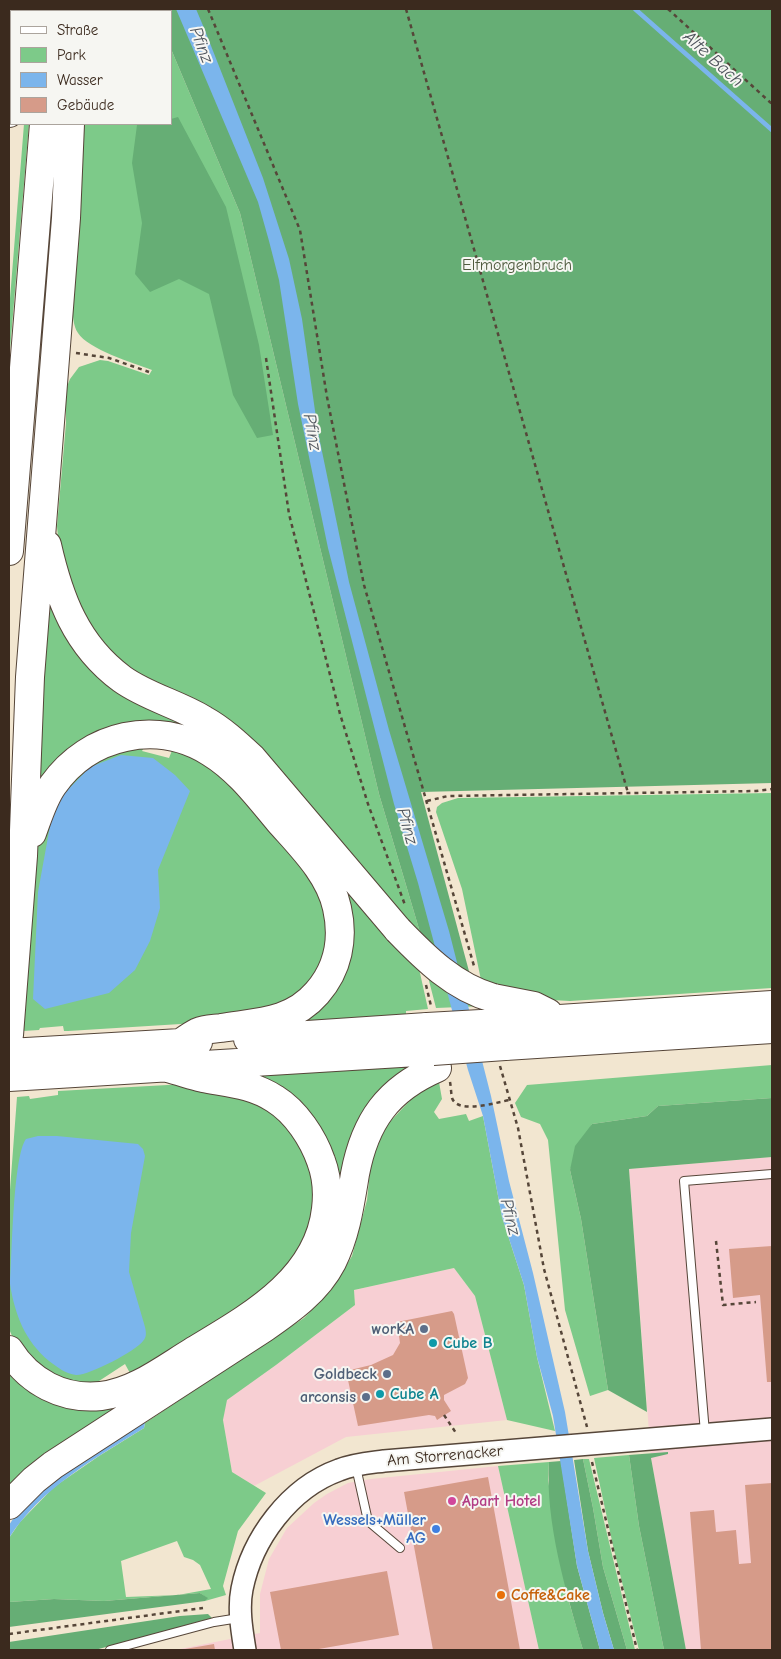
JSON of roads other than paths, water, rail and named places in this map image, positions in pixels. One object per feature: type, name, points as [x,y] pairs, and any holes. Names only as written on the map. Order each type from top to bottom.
[{"type":"highway","points":[[9,113],[10,97]]},
{"type":"highway","points":[[9,550],[44,125]]},
{"type":"highway","points":[[9,1035],[23,856],[30,677],[66,218],[70,125]]},
{"type":"highway","points":[[42,522],[52,569],[67,612],[76,630],[92,650],[122,679],[203,719],[231,738],[252,758],[402,920],[420,953],[460,984],[500,1034]]},
{"type":"highway","points":[[23,856],[45,797],[66,769],[85,753],[102,744],[126,736],[147,734],[185,740],[206,750],[228,765],[307,853],[325,880],[338,909],[340,922],[339,946],[330,976],[312,998],[287,1015],[264,1023],[199,1032],[179,1044]]},
{"type":"highway","points":[[9,1053],[39,1063],[167,1068],[436,1047],[561,1020],[772,1004]]},
{"type":"highway","points":[[9,1077],[39,1063],[179,1044],[478,1048],[500,1034],[740,1031],[772,1028]]},
{"type":"highway","points":[[9,1505],[34,1480],[53,1465],[279,1318],[312,1290],[332,1263],[338,1248],[347,1218],[358,1158],[375,1116],[394,1094],[423,1074],[436,1047]]},
{"type":"highway","points":[[9,1350],[22,1368],[42,1384],[65,1394],[101,1396],[115,1394],[142,1383],[204,1345],[265,1304],[296,1276],[313,1252],[324,1225],[328,1199],[325,1172],[319,1153],[293,1114],[277,1100],[262,1091],[239,1083],[202,1078],[167,1068]]},
{"type":"street","name":"Am Storrenacker","points":[[245,1650],[241,1618],[242,1591],[247,1569],[264,1534],[276,1517],[293,1499],[314,1482],[338,1470],[355,1465],[384,1461],[772,1429]]},
{"type":"lane","points":[[705,1435],[684,1182],[772,1174]]},
{"type":"lane","points":[[355,1465],[368,1521],[400,1548]]},
{"type":"lane","points":[[110,1650],[214,1622],[241,1618]]},
{"type":"water","name":"Pfinz","points":[[176,9],[196,9],[263,178],[289,259],[302,319],[318,432],[349,582],[389,730],[449,931],[491,1096],[509,1181],[533,1273],[565,1412],[588,1551],[614,1650],[600,1650],[577,1566],[553,1416],[537,1357],[524,1285],[502,1217],[483,1116],[468,1070],[418,883],[394,804],[328,548],[298,404],[279,280],[269,241],[258,202]]},
{"type":"water","points":[[121,755],[153,758],[175,775],[190,791],[158,870],[160,908],[150,941],[135,970],[109,993],[45,1009],[33,999],[38,892],[54,804],[90,767]]},
{"type":"water","points":[[38,1136],[57,1136],[138,1144],[143,1149],[145,1156],[131,1233],[129,1272],[146,1336],[131,1351],[91,1372],[82,1374],[76,1375],[62,1370],[49,1361],[33,1345],[18,1317],[10,1284],[18,1165],[26,1139]]},
{"type":"water","points":[[139,1423],[145,1423],[144,1428],[88,1463],[53,1489],[22,1520],[9,1538],[9,1525],[15,1516],[44,1487]]},
{"type":"waterway","name":"Alte Bach","points":[[635,9],[772,130]]},
{"type":"place","name":"worKA","points":[[424,1329]]},
{"type":"place","name":"Cube B","points":[[433,1343]]},
{"type":"place","name":"Goldbeck","points":[[387,1374]]},
{"type":"place","name":"Cube A","points":[[380,1394]]},
{"type":"place","name":"arconsis","points":[[366,1397]]},
{"type":"place","name":"Apart Hotel","points":[[452,1501]]},
{"type":"place","name":"Wessels+Müller AG","points":[[436,1529]]},
{"type":"place","name":"Coffe&Cake","points":[[501,1595]]},
{"type":"park label","name":"Elfmorgenbruch","points":[[517,265]]}]
